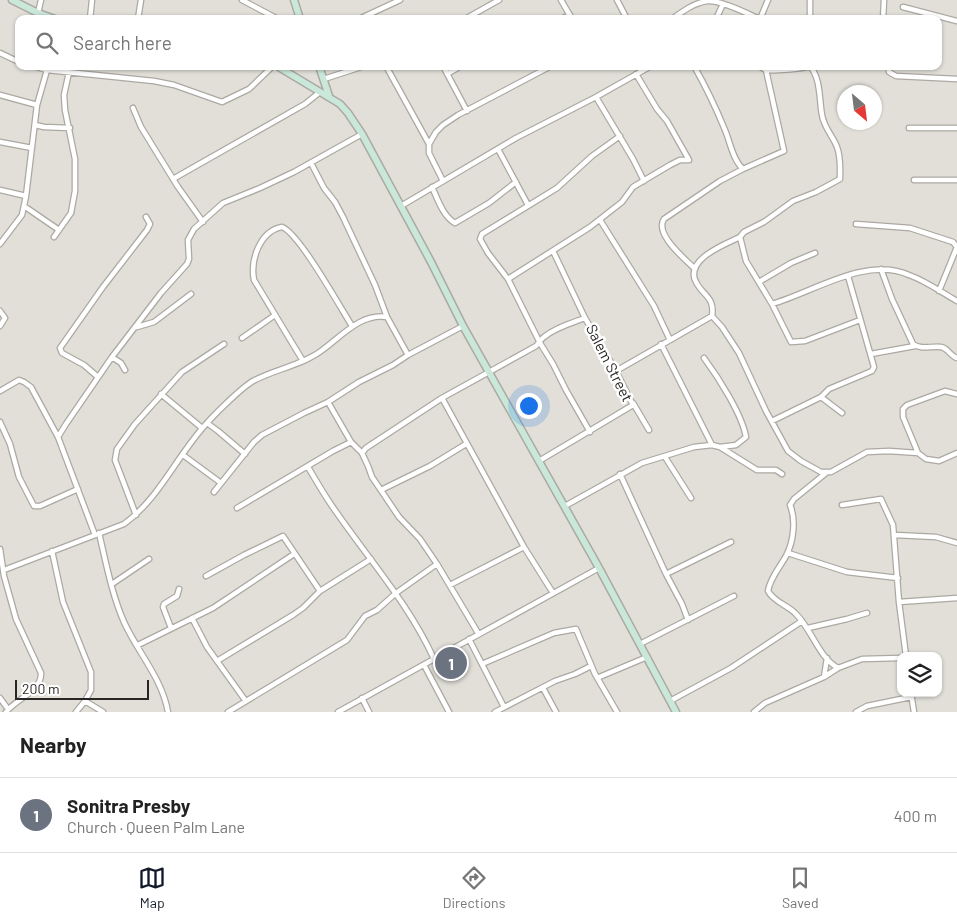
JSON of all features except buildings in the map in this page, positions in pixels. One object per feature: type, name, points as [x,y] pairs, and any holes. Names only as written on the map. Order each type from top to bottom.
[{"type":"street","points":[[12,0],[44,15]]},
{"type":"street","points":[[38,13],[41,0]]},
{"type":"street","points":[[90,15],[92,0]]},
{"type":"street","points":[[139,15],[141,0]]},
{"type":"street","points":[[242,0],[270,15]]},
{"type":"street","points":[[294,0],[299,15]]},
{"type":"street","points":[[368,15],[400,0]]},
{"type":"street","points":[[472,15],[499,0]]},
{"type":"street","points":[[561,0],[570,15]]},
{"type":"street","points":[[617,0],[626,15]]},
{"type":"street","points":[[678,15],[688,8],[709,0],[749,15]]},
{"type":"street","points":[[761,15],[768,0]]},
{"type":"street","points":[[810,0],[810,15]]},
{"type":"street","points":[[883,15],[884,0]]},
{"type":"street","points":[[718,15],[723,4]]},
{"type":"street","points":[[903,7],[934,15]]},
{"type":"street","points":[[942,17],[957,21]]},
{"type":"street","points":[[0,53],[15,61]]},
{"type":"street","points":[[0,244],[22,215],[37,105],[47,70],[154,81],[222,102],[248,89],[270,70]]},
{"type":"street","points":[[282,70],[329,96],[348,113],[362,134],[463,326],[566,506],[676,712]]},
{"type":"street","points":[[321,70],[329,96]]},
{"type":"street","points":[[324,79],[352,70]]},
{"type":"street","points":[[388,70],[429,144],[429,154],[443,181]]},
{"type":"street","points":[[445,70],[467,111]]},
{"type":"street","points":[[447,74],[454,70]]},
{"type":"street","points":[[429,144],[443,124],[544,70]]},
{"type":"street","points":[[401,206],[498,148],[644,70]]},
{"type":"street","points":[[696,70],[707,88],[738,165],[743,169]]},
{"type":"street","points":[[695,269],[671,244],[662,230],[662,223],[664,219],[720,182],[743,169],[784,151],[766,70]]},
{"type":"street","points":[[712,316],[713,310],[710,298],[696,283],[694,277],[695,269],[702,258],[764,222],[793,201],[816,192],[840,179],[840,156],[824,124],[817,77],[812,70]]},
{"type":"street","points":[[889,70],[896,76],[957,79]]},
{"type":"street","points":[[54,237],[71,213],[75,190],[75,158],[65,110],[64,95],[69,72]]},
{"type":"street","points":[[508,279],[600,220],[622,202],[633,187],[680,160],[688,160],[667,121],[657,109],[636,74]]},
{"type":"street","points":[[173,179],[296,109],[320,92]]},
{"type":"street","points":[[0,95],[37,105]]},
{"type":"street","points":[[596,97],[644,181]]},
{"type":"street","points":[[133,108],[141,127],[202,222]]},
{"type":"street","points":[[35,125],[44,128],[70,128]]},
{"type":"street","points":[[909,128],[957,128]]},
{"type":"street","points":[[58,437],[112,357],[161,293],[187,264],[189,259],[188,240],[194,229],[223,203],[260,188],[311,163],[362,134]]},
{"type":"street","points":[[590,432],[540,343],[508,279],[480,242],[480,236],[557,188],[592,156],[620,136]]},
{"type":"street","points":[[0,142],[32,148]]},
{"type":"street","points":[[498,148],[528,205]]},
{"type":"street","points":[[311,163],[324,188],[335,202],[343,217],[375,285],[387,317],[408,356]]},
{"type":"street","points":[[914,180],[957,180]]},
{"type":"street","points":[[432,187],[449,220],[455,223],[489,203],[516,182]]},
{"type":"street","points":[[0,190],[26,196]]},
{"type":"street","points":[[24,206],[59,230]]},
{"type":"street","points":[[98,377],[84,365],[62,353],[60,348],[102,287],[147,230],[150,224],[146,217]]},
{"type":"street","points":[[600,220],[654,306],[670,340]]},
{"type":"street","points":[[856,224],[910,228],[953,242],[957,248],[939,291]]},
{"type":"street","points":[[304,361],[254,280],[253,263],[263,238],[278,228],[282,227],[288,230],[298,240],[352,326]]},
{"type":"street","points":[[740,237],[746,261],[772,304],[791,342],[805,341],[860,320]]},
{"type":"street","name":"Salem Street","points":[[540,461],[633,405],[616,371],[585,318],[553,251]]},
{"type":"street","points":[[759,282],[791,263],[814,253]]},
{"type":"street","points":[[881,269],[892,299],[915,346]]},
{"type":"street","points":[[772,304],[798,295],[813,287],[865,271],[881,269],[890,269],[910,274],[957,301]]},
{"type":"street","points":[[772,421],[821,398],[829,389],[872,371],[874,367],[871,354],[848,276]]},
{"type":"street","points":[[135,328],[154,322],[191,294]]},
{"type":"street","points":[[0,310],[4,318],[0,326]]},
{"type":"street","points":[[242,338],[275,315]]},
{"type":"street","points":[[4,570],[124,524],[136,515],[164,482],[202,428],[252,381],[304,361],[320,352],[352,326],[375,316],[387,317]]},
{"type":"street","points":[[616,371],[712,316]]},
{"type":"street","points":[[712,316],[722,327],[739,353],[788,451],[826,473]]},
{"type":"street","points":[[362,453],[366,448],[442,398],[527,352],[540,343],[543,337],[585,318]]},
{"type":"street","points":[[214,492],[244,454],[262,435],[304,412],[328,402],[359,382],[463,326]]},
{"type":"street","points":[[136,515],[115,460],[115,455],[135,424],[182,372],[224,344]]},
{"type":"street","points":[[661,344],[712,445]]},
{"type":"street","points":[[871,354],[915,346],[939,347],[946,349],[953,357],[957,358]]},
{"type":"street","points":[[112,357],[121,363],[125,370]]},
{"type":"street","points":[[704,358],[722,385],[746,437],[736,445],[720,447]]},
{"type":"street","points":[[0,390],[19,380],[31,387],[39,400],[58,437],[97,534],[125,623],[160,685],[168,712]]},
{"type":"street","points":[[957,394],[945,391],[903,408],[903,416],[918,453],[926,459],[939,461],[957,453]]},
{"type":"street","points":[[161,394],[202,428]]},
{"type":"street","points":[[442,398],[524,547],[553,593]]},
{"type":"street","points":[[821,398],[842,414]]},
{"type":"street","points":[[328,402],[351,442],[362,453],[372,477],[399,517],[420,539],[437,564],[478,634]]},
{"type":"street","points":[[632,402],[649,430]]},
{"type":"street","points":[[0,422],[10,444],[19,477],[34,506],[40,506],[78,489]]},
{"type":"street","points":[[207,423],[218,430],[244,454]]},
{"type":"street","points":[[237,508],[351,442]]},
{"type":"street","points":[[381,490],[430,466],[466,444]]},
{"type":"street","points":[[566,506],[642,462],[665,457],[679,450],[712,445],[720,447],[758,470],[776,470],[782,474]]},
{"type":"street","points":[[897,658],[862,659],[844,668],[838,668],[827,658],[808,628],[794,612],[773,598],[768,592],[775,573],[788,553],[793,527],[793,513],[790,505],[794,499],[826,473],[867,452],[918,453]]},
{"type":"street","points":[[183,455],[221,483]]},
{"type":"street","points":[[665,457],[691,498]]},
{"type":"street","points":[[308,467],[330,503],[396,593],[417,626],[434,659]]},
{"type":"street","points":[[620,474],[688,620]]},
{"type":"street","points":[[842,505],[881,499],[893,525],[899,602],[905,652]]},
{"type":"street","points":[[894,535],[936,537],[957,543]]},
{"type":"street","points":[[206,576],[283,536],[320,591]]},
{"type":"street","points":[[666,574],[731,542]]},
{"type":"street","points":[[450,585],[524,547]]},
{"type":"street","points":[[0,549],[16,619],[41,678],[35,687],[7,710],[0,698]]},
{"type":"street","points":[[52,551],[63,602],[91,672],[91,690],[76,712]]},
{"type":"street","points":[[788,553],[847,572],[898,578]]},
{"type":"street","points":[[138,645],[237,593],[294,554]]},
{"type":"street","points":[[112,584],[149,559]]},
{"type":"street","points":[[217,660],[293,615],[320,591],[371,559]]},
{"type":"street","points":[[228,712],[347,640],[366,616],[437,564]]},
{"type":"street","points":[[338,712],[599,568]]},
{"type":"street","points":[[171,628],[163,607],[164,604],[177,596],[179,589]]},
{"type":"street","points":[[640,644],[734,596]]},
{"type":"street","points":[[899,602],[957,598]]},
{"type":"street","points":[[808,628],[867,613]]},
{"type":"street","points":[[192,618],[207,647],[245,700]]},
{"type":"street","points":[[670,701],[731,668],[802,621]]},
{"type":"street","points":[[482,664],[532,642],[576,629],[591,666],[617,712]]},
{"type":"street","points":[[469,639],[504,707]]},
{"type":"street","points":[[597,678],[647,657]]},
{"type":"street","points":[[824,677],[827,658]]},
{"type":"street","points":[[424,665],[449,712]]},
{"type":"street","points":[[495,712],[591,666]]},
{"type":"street","points":[[754,712],[765,703],[824,677],[838,668]]},
{"type":"street","points":[[544,688],[556,712]]},
{"type":"street","points":[[856,712],[867,706],[903,697]]},
{"type":"street","points":[[911,697],[914,712]]},
{"type":"street","points":[[362,698],[368,712]]},
{"type":"street","points":[[85,701],[103,712]]},
{"type":"place","name":"Sonitra Presby","points":[[451,663]]}]
